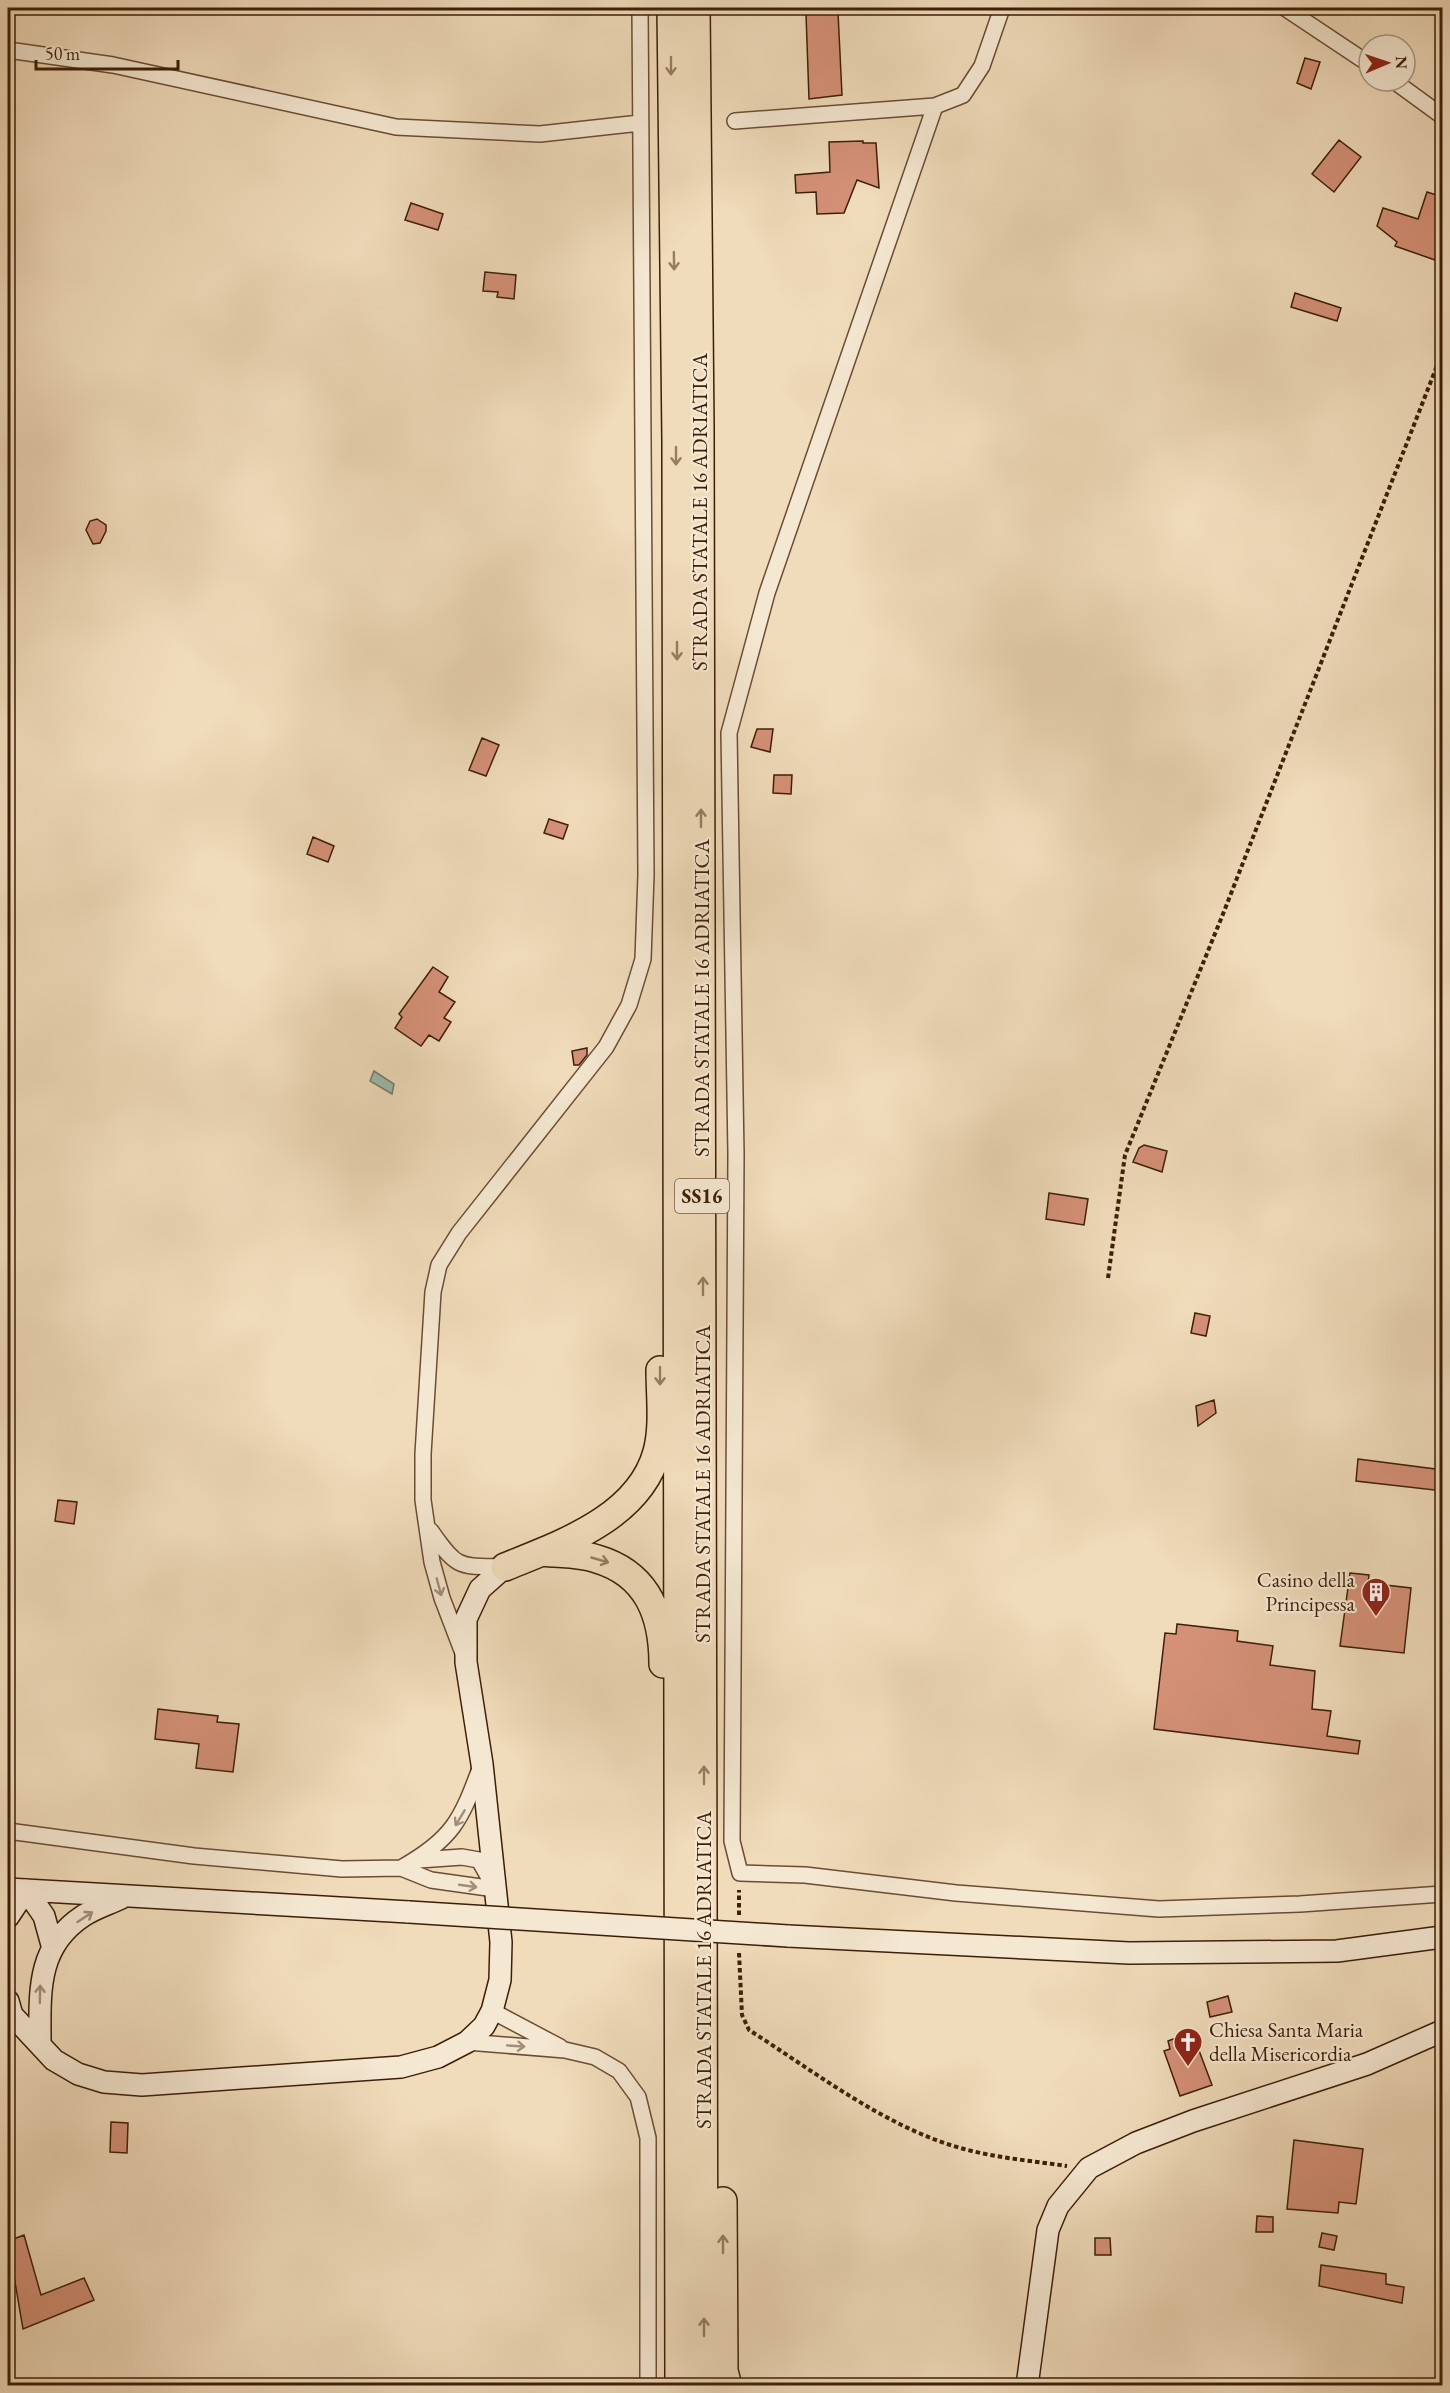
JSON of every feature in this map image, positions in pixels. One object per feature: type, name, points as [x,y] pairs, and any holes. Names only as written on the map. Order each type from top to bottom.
[{"type":"highway","name":"STRADA STATALE 16 ADRIATICA","points":[[671,8],[676,441],[679,2385]]},
{"type":"highway","name":"STRADA STATALE 16 ADRIATICA","points":[[696,8],[700,427],[704,2385]]},
{"type":"highway","points":[[504,1567],[542,1552],[614,1514],[632,1497],[650,1470],[660,1433],[660,1304],[678,1214]]},
{"type":"highway","points":[[542,1552],[595,1558],[615,1565],[651,1599],[659,1620],[663,1643],[662,1791],[679,1863]]},
{"type":"highway","points":[[704,2086],[722,2166],[724,2371],[728,2385]]},
{"type":"main road","points":[[8,2001],[12,2015],[54,2060],[78,2074],[104,2082],[142,2085],[401,2067],[438,2057],[468,2042],[484,2026],[492,2011],[500,1980],[501,1942],[482,1764],[466,1662],[466,1619],[480,1589],[504,1567]]},
{"type":"main road","points":[[17,1889],[788,1936],[1129,1953],[1337,1951],[1443,1936]]},
{"type":"main road","points":[[8,1917],[17,1889]]},
{"type":"main road","points":[[17,1889],[44,1916],[52,1946]]},
{"type":"main road","points":[[40,2043],[40,1982],[52,1946],[83,1916],[124,1896]]},
{"type":"main road","points":[[1027,2385],[1029,2355],[1048,2230],[1058,2206],[1089,2168],[1136,2143],[1184,2124],[1367,2064],[1443,2031]]},
{"type":"main road","points":[[1014,2385],[1029,2355]]},
{"type":"street","points":[[466,1662],[442,1598],[432,1562],[423,1500],[423,1454],[433,1292],[439,1265],[459,1233],[606,1047],[629,1005],[643,959],[646,863],[640,8]]},
{"type":"street","points":[[735,120],[935,106],[963,95],[982,66],[1002,8]]},
{"type":"street","points":[[1285,8],[1357,56]]},
{"type":"street","points":[[8,50],[113,65],[396,127],[540,134],[640,123]]},
{"type":"street","points":[[1411,93],[1443,116]]},
{"type":"street","points":[[935,106],[767,593],[729,733],[736,1154],[732,1841],[740,1873],[805,1875],[956,1893],[1159,1909],[1300,1904],[1443,1894]]},
{"type":"street","points":[[429,1529],[446,1553],[462,1566],[504,1567]]},
{"type":"street","points":[[401,1868],[443,1841],[455,1826],[465,1809],[482,1764]]},
{"type":"street","points":[[8,1831],[194,1856],[342,1869],[401,1868],[431,1880],[495,1889]]},
{"type":"street","points":[[416,1860],[462,1857],[479,1860],[495,1889]]},
{"type":"street","points":[[492,2011],[566,2050]]},
{"type":"street","points":[[468,2042],[566,2050],[595,2057],[619,2072],[638,2097],[648,2138],[648,2385]]},
{"type":"path","points":[[1108,1278],[1125,1155],[1223,914],[1443,353]]},
{"type":"path","points":[[740,1873],[740,1917]]},
{"type":"path","points":[[739,1951],[742,2015],[749,2030],[875,2110],[917,2132],[963,2149],[1014,2159],[1089,2168]]},
{"type":"shaded area","points":[[374,1071],[394,1084],[392,1094],[370,1081]]},
{"type":"building","points":[[838,12],[842,95],[809,99],[806,14]]},
{"type":"building","points":[[1305,58],[1320,62],[1311,89],[1297,83]]},
{"type":"building","points":[[1339,140],[1361,157],[1334,192],[1312,174]]},
{"type":"building","points":[[863,141],[863,143],[876,143],[879,188],[857,180],[844,213],[817,214],[816,192],[796,193],[795,175],[830,172],[829,142]]},
{"type":"building","points":[[1427,192],[1443,197],[1443,240],[1435,260],[1395,246],[1397,242],[1377,226],[1383,208],[1418,219]]},
{"type":"building","points":[[411,203],[443,214],[438,230],[405,220]]},
{"type":"building","points":[[485,272],[516,275],[514,299],[497,297],[498,292],[483,291]]},
{"type":"building","points":[[1295,293],[1341,308],[1337,321],[1291,307]]},
{"type":"building","points":[[97,519],[106,525],[106,531],[100,543],[93,544],[86,530],[90,521]]},
{"type":"building","points":[[757,729],[773,729],[770,752],[751,747]]},
{"type":"building","points":[[482,738],[499,745],[486,776],[469,770]]},
{"type":"building","points":[[774,775],[792,775],[791,794],[773,793]]},
{"type":"building","points":[[549,819],[568,825],[563,839],[544,833]]},
{"type":"building","points":[[313,837],[334,846],[328,862],[307,854]]},
{"type":"building","points":[[433,967],[448,977],[439,992],[455,1002],[444,1018],[451,1022],[439,1041],[429,1035],[421,1046],[395,1028],[402,1017],[399,1014]]},
{"type":"building","points":[[587,1048],[587,1055],[579,1065],[574,1065],[572,1051]]},
{"type":"building","points":[[1144,1145],[1167,1151],[1162,1172],[1133,1162],[1139,1148]]},
{"type":"building","points":[[1049,1193],[1088,1199],[1084,1225],[1046,1219]]},
{"type":"building","points":[[1195,1313],[1210,1316],[1206,1336],[1191,1333]]},
{"type":"building","points":[[1214,1400],[1216,1413],[1198,1426],[1196,1406]]},
{"type":"building","points":[[1358,1459],[1443,1470],[1443,1491],[1356,1481]]},
{"type":"building","points":[[58,1500],[77,1502],[74,1524],[55,1521]]},
{"type":"building","name":"Casino della Principessa","points":[[1350,1573],[1369,1575],[1368,1583],[1411,1588],[1404,1653],[1340,1646]]},
{"type":"building","points":[[1177,1624],[1238,1631],[1237,1641],[1273,1646],[1270,1665],[1315,1671],[1312,1709],[1331,1711],[1327,1736],[1360,1741],[1358,1754],[1154,1729],[1165,1633],[1176,1634]]},
{"type":"building","points":[[158,1709],[218,1716],[217,1722],[239,1724],[233,1772],[196,1768],[199,1744],[155,1739]]},
{"type":"building","points":[[1228,1996],[1232,2012],[1210,2017],[1207,2002]]},
{"type":"building","name":"Chiesa Santa Maria della Misericordia","points":[[1192,2032],[1212,2085],[1180,2096],[1164,2051],[1170,2049],[1168,2041]]},
{"type":"building","points":[[111,2122],[128,2123],[127,2153],[110,2152]]},
{"type":"building","points":[[1294,2140],[1363,2149],[1356,2204],[1339,2202],[1338,2213],[1287,2209]]},
{"type":"building","points":[[1257,2216],[1273,2217],[1273,2232],[1256,2232]]},
{"type":"building","points":[[1322,2233],[1337,2236],[1334,2250],[1319,2247]]},
{"type":"building","points":[[24,2235],[41,2295],[84,2278],[94,2300],[23,2329],[8,2241]]},
{"type":"building","points":[[1095,2238],[1110,2238],[1111,2255],[1095,2255]]},
{"type":"building","points":[[1321,2265],[1386,2274],[1386,2284],[1404,2287],[1402,2303],[1319,2286]]},
{"type":"place","name":"Casino della Principessa","points":[[1376,1618]]},
{"type":"place","name":"Chiesa Santa Maria della Misericordia","points":[[1188,2068]]}]
